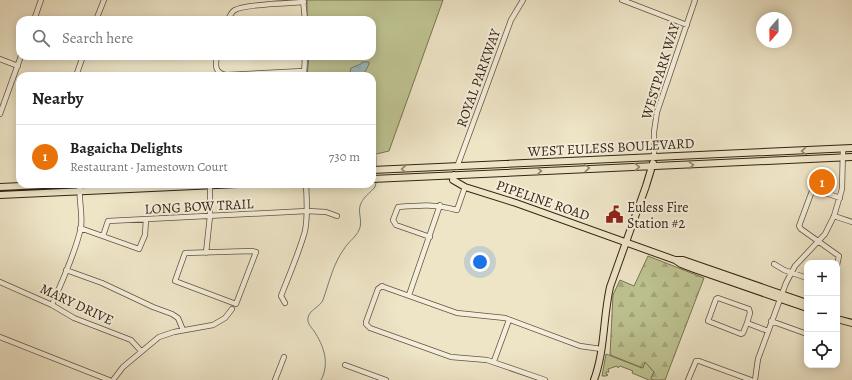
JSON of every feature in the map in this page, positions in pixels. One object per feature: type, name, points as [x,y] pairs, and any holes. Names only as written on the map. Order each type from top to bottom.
[{"type":"main road","name":"WEST EULESS BOULEVARD","points":[[376,170],[852,148]]},
{"type":"main road","points":[[788,151],[789,160]]},
{"type":"main road","name":"WESTPARK WAY","points":[[594,380],[598,367],[606,303],[610,287],[654,157]]},
{"type":"main road","name":"WEST EULESS BOULEVARD","points":[[376,179],[852,157]]},
{"type":"main road","points":[[552,170],[554,162]]},
{"type":"main road","points":[[465,187],[457,184],[453,180],[454,175],[459,170],[498,168],[503,164]]},
{"type":"main road","points":[[419,177],[421,173],[450,171],[457,167]]},
{"type":"main road","points":[[0,187],[16,186]]},
{"type":"main road","name":"PIPELINE ROAD","points":[[465,187],[516,203],[675,260],[683,260],[726,278],[804,302]]},
{"type":"main road","points":[[0,195],[144,188]]},
{"type":"main road","name":"PIPELINE ROAD","points":[[781,296],[804,307]]},
{"type":"main road","points":[[840,319],[852,323]]},
{"type":"street","points":[[35,16],[41,0]]},
{"type":"street","points":[[98,16],[104,0]]},
{"type":"street","name":"ROYAL PARKWAY","points":[[457,167],[511,20],[523,0]]},
{"type":"street","points":[[622,0],[687,25]]},
{"type":"street","name":"WESTPARK WAY","points":[[654,157],[654,132],[657,112],[695,0]]},
{"type":"street","points":[[230,16],[232,12],[238,8],[304,1],[304,16]]},
{"type":"street","points":[[0,59],[18,66]]},
{"type":"street","points":[[0,114],[20,60]]},
{"type":"street","points":[[77,72],[82,60]]},
{"type":"street","points":[[216,60],[215,66],[219,72]]},
{"type":"street","points":[[304,72],[305,60]]},
{"type":"street","points":[[755,380],[758,359],[771,321],[791,272],[819,242],[834,216],[842,186],[844,158],[843,149]]},
{"type":"street","points":[[430,237],[396,225],[393,220],[398,207],[430,204],[457,210],[465,187]]},
{"type":"street","points":[[36,193],[37,188]]},
{"type":"street","points":[[52,305],[80,228],[79,188]]},
{"type":"street","points":[[206,253],[210,216],[210,188]]},
{"type":"street","points":[[285,303],[281,296],[305,230],[307,211],[306,188]]},
{"type":"street","points":[[838,260],[839,256],[801,230],[799,226],[812,191],[817,190],[840,198]]},
{"type":"street","points":[[409,295],[440,205]]},
{"type":"street","name":"LONG BOW TRAIL","points":[[103,236],[108,221],[307,211],[326,212],[337,216]]},
{"type":"street","points":[[834,216],[852,222]]},
{"type":"street","points":[[80,228],[139,249],[145,235],[146,219]]},
{"type":"street","points":[[256,252],[236,304],[175,281],[185,253],[206,253],[256,252]]},
{"type":"street","points":[[774,264],[804,277]]},
{"type":"street","points":[[66,270],[102,283],[153,307],[172,314],[178,318],[183,330]]},
{"type":"street","name":"MARY DRIVE","points":[[0,282],[52,305],[74,318],[131,340],[141,351]]},
{"type":"street","points":[[546,380],[494,361],[451,357],[368,326],[366,322],[380,287],[409,295],[457,313],[501,317],[580,346],[601,348]]},
{"type":"street","points":[[718,298],[749,309],[750,312],[747,323],[743,333],[741,334],[708,321],[716,299],[718,298]]},
{"type":"street","points":[[113,380],[123,367],[159,337],[183,330],[213,325],[225,318],[232,309]]},
{"type":"street","points":[[494,361],[509,320]]},
{"type":"street","points":[[771,321],[804,333]]},
{"type":"street","points":[[747,323],[768,331]]},
{"type":"street","points":[[0,337],[109,380]]},
{"type":"street","points":[[275,380],[284,357]]},
{"type":"street","points":[[688,380],[696,362],[699,361],[750,380]]},
{"type":"street","points":[[345,365],[386,380]]},
{"type":"green space","points":[[307,0],[443,0],[389,151],[376,154],[376,72],[307,72],[309,60],[376,60],[376,16],[307,16]]},
{"type":"green space","points":[[648,256],[704,278],[665,380],[653,380],[651,378],[654,372],[645,362],[643,368],[610,355],[613,295],[620,280],[634,286]]},
{"type":"green space","points":[[606,354],[642,368],[645,361],[654,372],[651,378],[653,380],[649,380],[632,373],[633,371],[620,366],[618,368],[617,366],[608,369],[609,372],[606,372],[606,374],[608,375],[602,376]]},
{"type":"water","points":[[362,62],[369,62],[365,72],[350,72],[351,68],[361,64]]},
{"type":"waterway","points":[[376,156],[376,166]]},
{"type":"waterway","points":[[321,380],[325,368],[325,355],[321,343],[309,323],[308,318],[310,313],[320,305],[323,300],[340,255],[359,230],[361,224],[361,203],[374,188]]},
{"type":"place","name":"Bagaicha Delights","points":[[822,182]]},
{"type":"place","name":"Euless Fire Station #2","points":[[614,215]]}]
